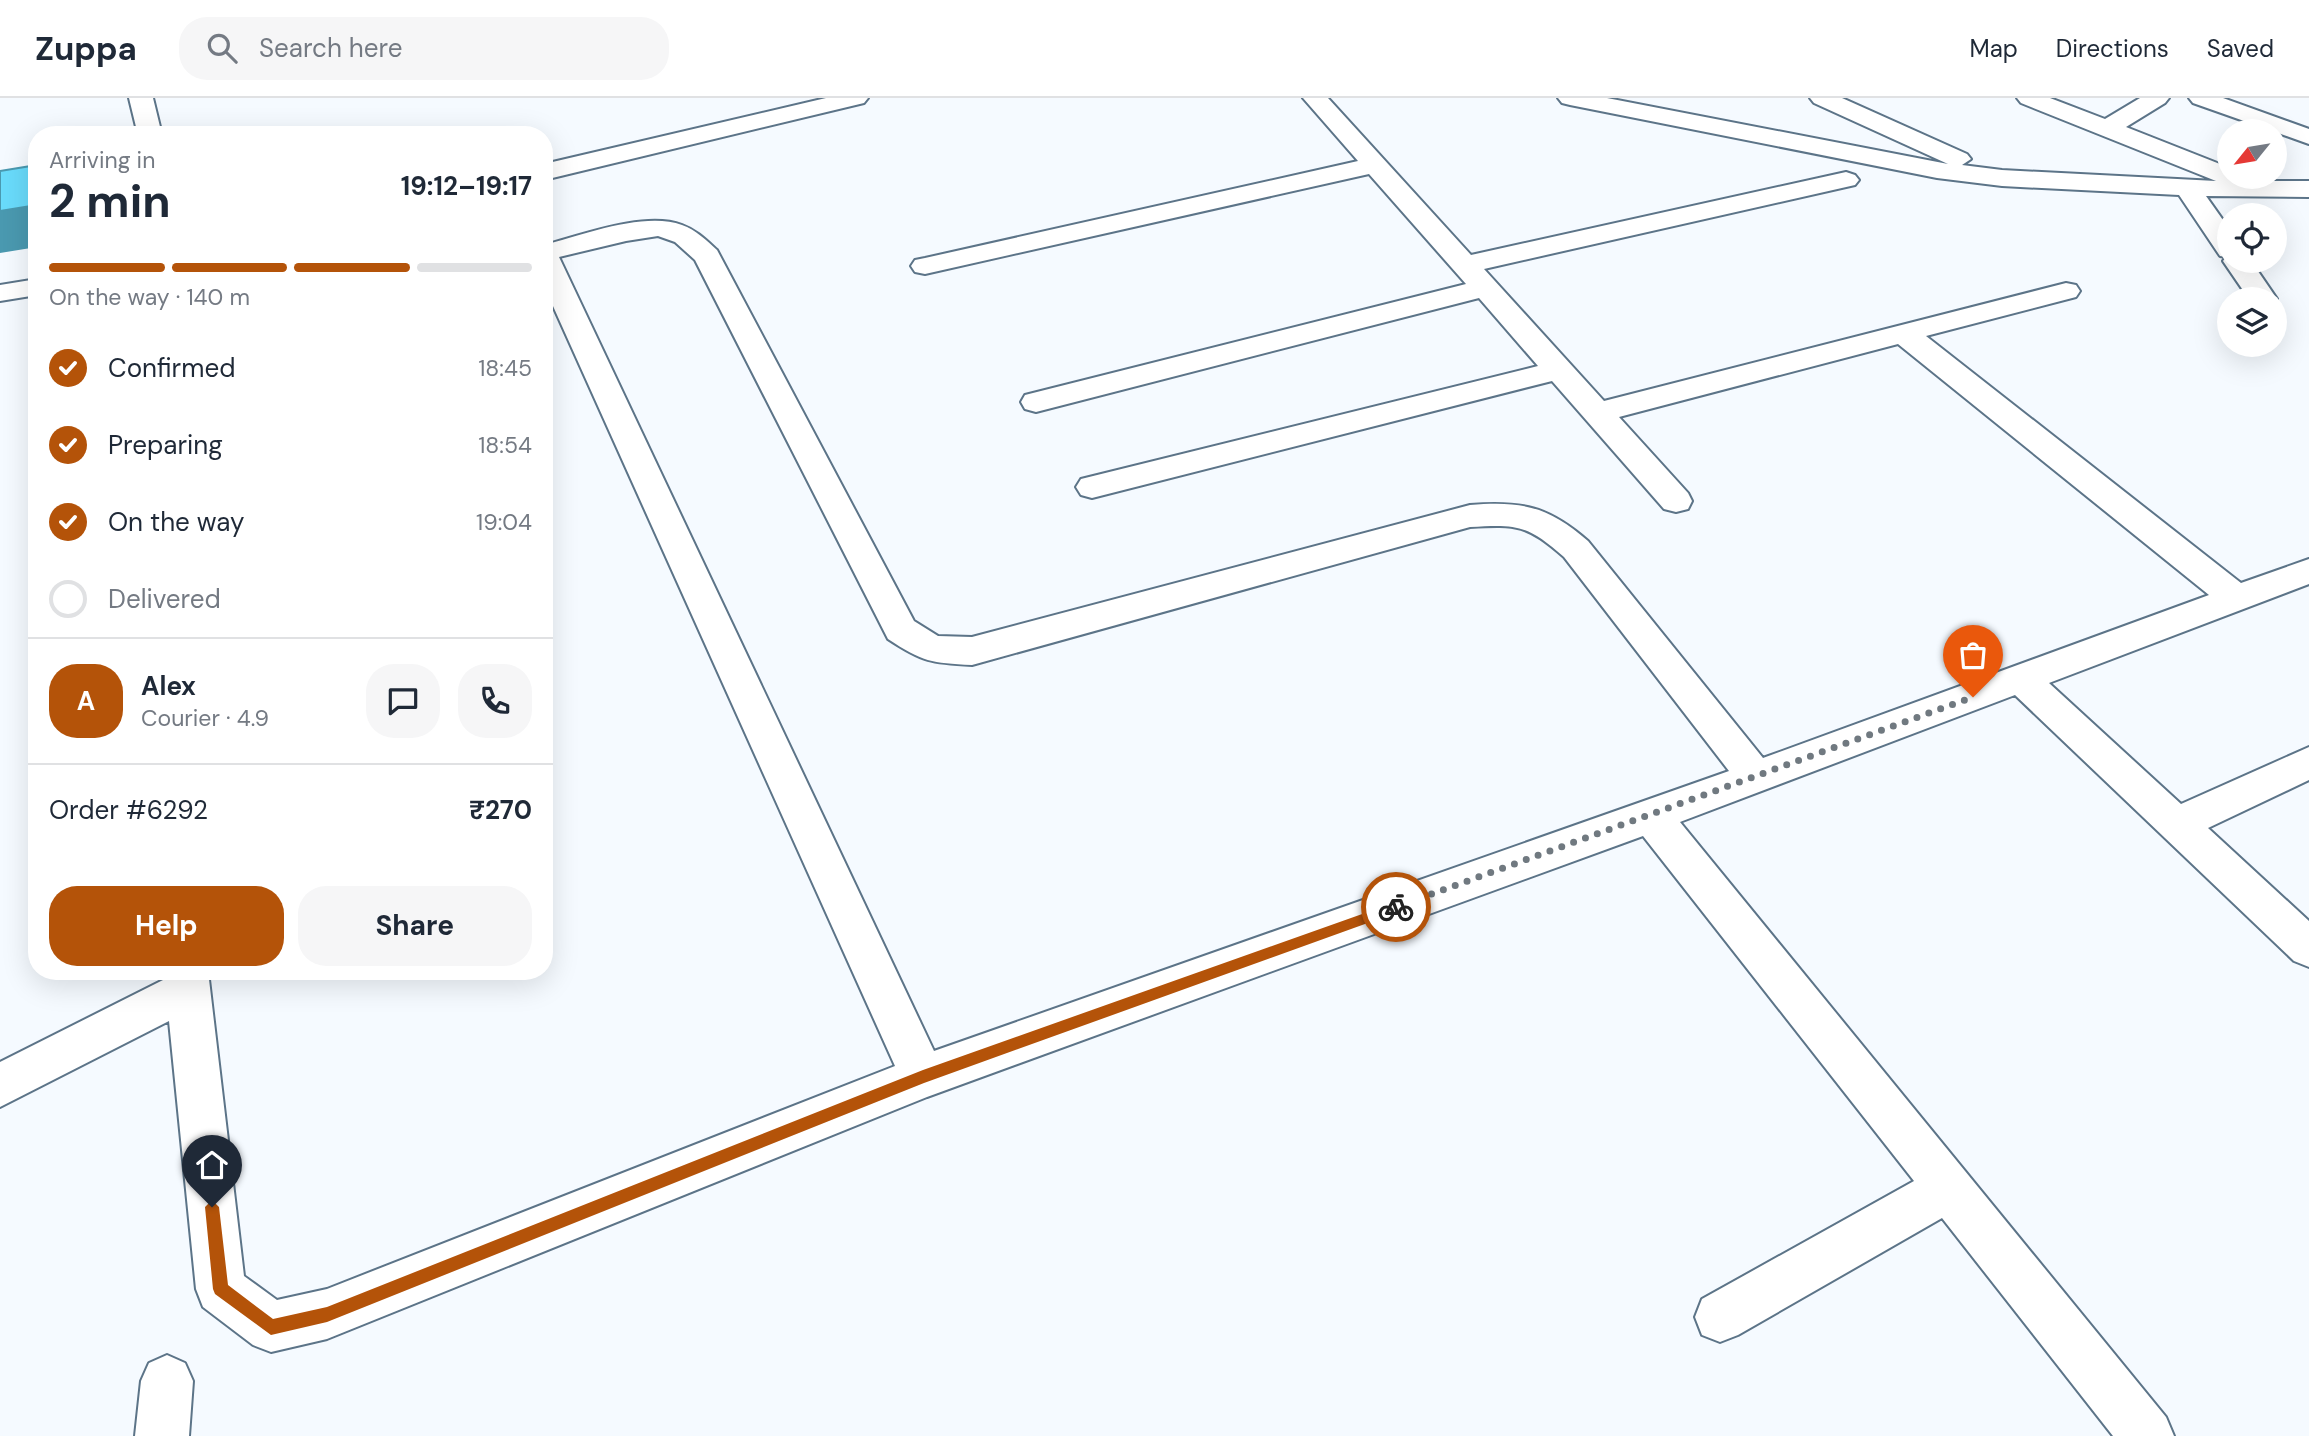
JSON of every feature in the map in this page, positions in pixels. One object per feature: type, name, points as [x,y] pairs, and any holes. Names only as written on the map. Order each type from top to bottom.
[{"type":"street","points":[[141,98],[147,126]]},
{"type":"street","points":[[553,170],[806,104],[856,98]]},
{"type":"street","points":[[1315,98],[1676,501]]},
{"type":"street","points":[[1570,98],[1937,170],[2001,178],[2217,188]]},
{"type":"street","points":[[1822,98],[2001,178]]},
{"type":"street","points":[[2029,98],[2217,172]]},
{"type":"street","points":[[2106,129],[2157,98]]},
{"type":"street","points":[[2201,98],[2309,137]]},
{"type":"street","points":[[925,267],[1375,165]]},
{"type":"street","points":[[1465,265],[1846,180]]},
{"type":"street","points":[[2187,188],[2217,231]]},
{"type":"street","points":[[2287,189],[2309,189]]},
{"type":"street","points":[[553,252],[624,234],[665,228],[691,239],[707,256],[901,630],[930,649],[972,651],[1470,516],[1513,513],[1548,524],[1576,549],[1756,777]]},
{"type":"street","points":[[553,274],[923,1077]]},
{"type":"street","points":[[0,293],[28,288]]},
{"type":"street","points":[[1035,402],[1485,288]]},
{"type":"street","points":[[1597,412],[2066,291]]},
{"type":"street","points":[[1903,333],[2236,598]]},
{"type":"street","points":[[1092,487],[1558,370]]},
{"type":"street","points":[[0,1085],[187,980],[221,1289],[271,1327],[327,1314],[923,1077],[1651,816],[2309,571]]},
{"type":"street","points":[[2021,679],[2309,947]]},
{"type":"street","points":[[2177,824],[2309,763]]},
{"type":"street","points":[[1651,816],[2147,1436]]},
{"type":"street","points":[[1720,1317],[1948,1188]]},
{"type":"street","points":[[162,1436],[167,1381]]},
{"type":"building","points":[[28,166],[28,206],[0,211],[0,171]]},
{"type":"way so far","points":[[1396,907],[1973,697]]},
{"type":"route","points":[[212,1207],[221,1289],[271,1327],[327,1314],[923,1077],[1396,907]]}]
